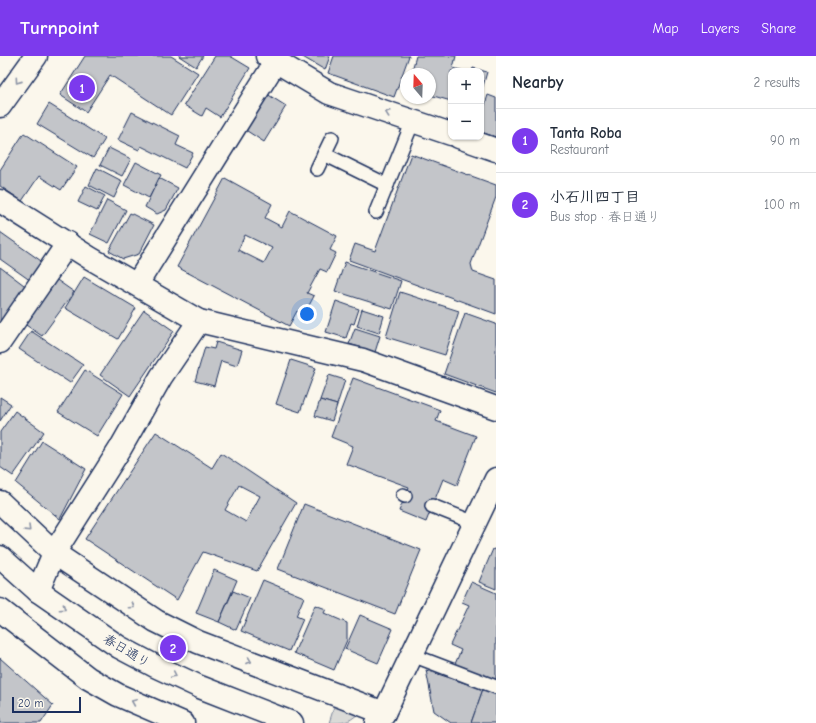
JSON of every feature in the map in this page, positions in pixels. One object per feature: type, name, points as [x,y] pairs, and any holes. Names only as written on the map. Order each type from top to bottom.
[{"type":"main road","points":[[0,106],[36,56]]},
{"type":"main road","points":[[137,284],[272,59],[329,93],[448,133]]},
{"type":"main road","points":[[468,140],[496,150]]},
{"type":"main road","points":[[0,202],[90,258],[199,321],[363,360],[496,408]]},
{"type":"main road","points":[[0,342],[68,243]]},
{"type":"main road","points":[[38,591],[54,553],[120,449],[161,377],[199,321]]},
{"type":"main road","points":[[0,502],[54,553],[156,622],[198,642],[380,718],[412,655],[496,479]]},
{"type":"main road","name":"春日通り","points":[[0,557],[38,591],[120,647],[155,666],[200,687],[292,723]]},
{"type":"main road","points":[[0,610],[88,678],[118,695],[183,723]]},
{"type":"lane","points":[[376,212],[413,121]]},
{"type":"lane","points":[[317,169],[332,138]]},
{"type":"lane","points":[[324,154],[387,184]]},
{"type":"lane","points":[[432,506],[475,523]]},
{"type":"lane","points":[[412,655],[496,687]]},
{"type":"shaded area","points":[[335,704],[359,713],[346,722],[329,723]]},
{"type":"building","points":[[85,56],[171,56],[198,73],[171,115],[110,75],[86,112],[60,95]]},
{"type":"building","points":[[179,56],[203,56],[196,67]]},
{"type":"building","points":[[215,56],[230,56],[250,68],[220,117],[206,108],[202,116],[184,105]]},
{"type":"building","points":[[301,56],[330,56],[325,70]]},
{"type":"building","points":[[334,56],[409,56],[405,68],[400,68],[400,81],[394,97],[328,73]]},
{"type":"building","points":[[416,56],[456,56],[453,68],[448,68],[448,100],[436,97],[436,68],[413,68]]},
{"type":"building","points":[[484,71],[487,72],[484,82]]},
{"type":"building","points":[[267,94],[286,106],[264,142],[244,129]]},
{"type":"building","points":[[488,95],[496,98],[496,137],[484,133],[484,108]]},
{"type":"building","points":[[49,104],[105,139],[93,158],[37,124]]},
{"type":"building","points":[[132,112],[180,136],[176,145],[193,153],[185,168],[141,146],[139,150],[118,140]]},
{"type":"building","points":[[24,133],[77,167],[61,190],[39,176],[22,201],[0,186],[0,170]]},
{"type":"building","points":[[109,148],[131,159],[122,176],[100,165]]},
{"type":"building","points":[[411,154],[496,185],[496,197],[471,264],[473,272],[496,280],[496,314],[349,260],[355,244],[375,251]]},
{"type":"building","points":[[136,162],[161,175],[149,198],[124,185]]},
{"type":"building","points":[[97,168],[122,181],[114,198],[89,185]]},
{"type":"building","points":[[159,178],[178,188],[166,210],[157,214],[145,207]]},
{"type":"building","points":[[225,178],[272,204],[265,218],[282,227],[290,211],[337,236],[330,250],[336,253],[327,272],[320,269],[307,293],[314,296],[304,315],[297,311],[289,326],[177,267]],"holes":[[[245,235],[272,248],[264,263],[238,250]]]},
{"type":"building","points":[[86,186],[105,196],[97,211],[78,202]]},
{"type":"building","points":[[107,200],[126,210],[109,243],[90,234]]},
{"type":"building","points":[[130,213],[154,225],[139,254],[123,259],[109,251]]},
{"type":"building","points":[[0,232],[44,263],[31,281],[0,259]]},
{"type":"building","points":[[345,262],[401,281],[392,309],[335,291]]},
{"type":"building","points":[[0,267],[28,288],[0,326]]},
{"type":"building","points":[[84,277],[136,308],[118,339],[65,308]]},
{"type":"building","points":[[54,278],[74,292],[42,336],[23,323]]},
{"type":"building","points":[[400,292],[459,311],[445,355],[386,337]]},
{"type":"building","points":[[336,301],[359,309],[354,324],[351,323],[346,338],[326,332]]},
{"type":"building","points":[[362,309],[384,316],[379,333],[357,326]]},
{"type":"building","points":[[144,310],[174,331],[130,396],[100,375]]},
{"type":"building","points":[[465,313],[496,324],[496,393],[444,374]]},
{"type":"building","points":[[355,328],[380,336],[375,352],[349,344]]},
{"type":"building","points":[[31,331],[83,365],[70,383],[19,349]]},
{"type":"building","points":[[216,342],[242,350],[237,366],[221,361],[214,386],[195,381],[205,347],[214,349]]},
{"type":"building","points":[[291,360],[316,368],[300,412],[276,404]]},
{"type":"building","points":[[85,370],[123,394],[97,436],[58,412]]},
{"type":"building","points":[[329,375],[345,380],[337,405],[320,400]]},
{"type":"building","points":[[353,378],[440,410],[436,421],[476,436],[457,485],[443,479],[426,522],[399,511],[409,487],[346,464],[353,446],[331,437]]},
{"type":"building","points":[[0,397],[11,404],[0,421]]},
{"type":"building","points":[[320,400],[337,405],[332,421],[315,416]]},
{"type":"building","points":[[15,411],[44,432],[13,476],[0,467],[0,432]]},
{"type":"building","points":[[156,432],[212,468],[221,453],[296,503],[257,571],[203,552],[177,600],[85,539]],"holes":[[[239,485],[260,496],[246,522],[225,510]]]},
{"type":"building","points":[[42,441],[86,469],[60,519],[16,483]]},
{"type":"building","points":[[304,504],[421,550],[395,614],[278,569]]},
{"type":"building","points":[[493,549],[496,550],[496,589],[479,582]]},
{"type":"building","points":[[214,570],[237,580],[219,622],[196,613]]},
{"type":"building","points":[[263,580],[304,597],[296,616],[303,619],[289,651],[241,631]]},
{"type":"building","points":[[471,582],[496,593],[496,682],[455,664],[461,650],[450,645],[469,605],[462,602]]},
{"type":"building","points":[[233,591],[250,598],[236,630],[219,622]]},
{"type":"building","points":[[315,605],[326,609],[324,613],[347,623],[347,640],[334,670],[294,653]]},
{"type":"building","points":[[360,615],[393,629],[378,663],[345,649]]},
{"type":"building","points":[[0,658],[53,705],[41,723],[0,723]]},
{"type":"building","points":[[426,670],[483,689],[471,723],[451,723],[434,711]]},
{"type":"building","points":[[483,689],[496,694],[496,723],[471,723]]},
{"type":"place","name":"Tanta Roba","points":[[82,88]]},
{"type":"place","name":"小石川四丁目","points":[[173,648]]}]
